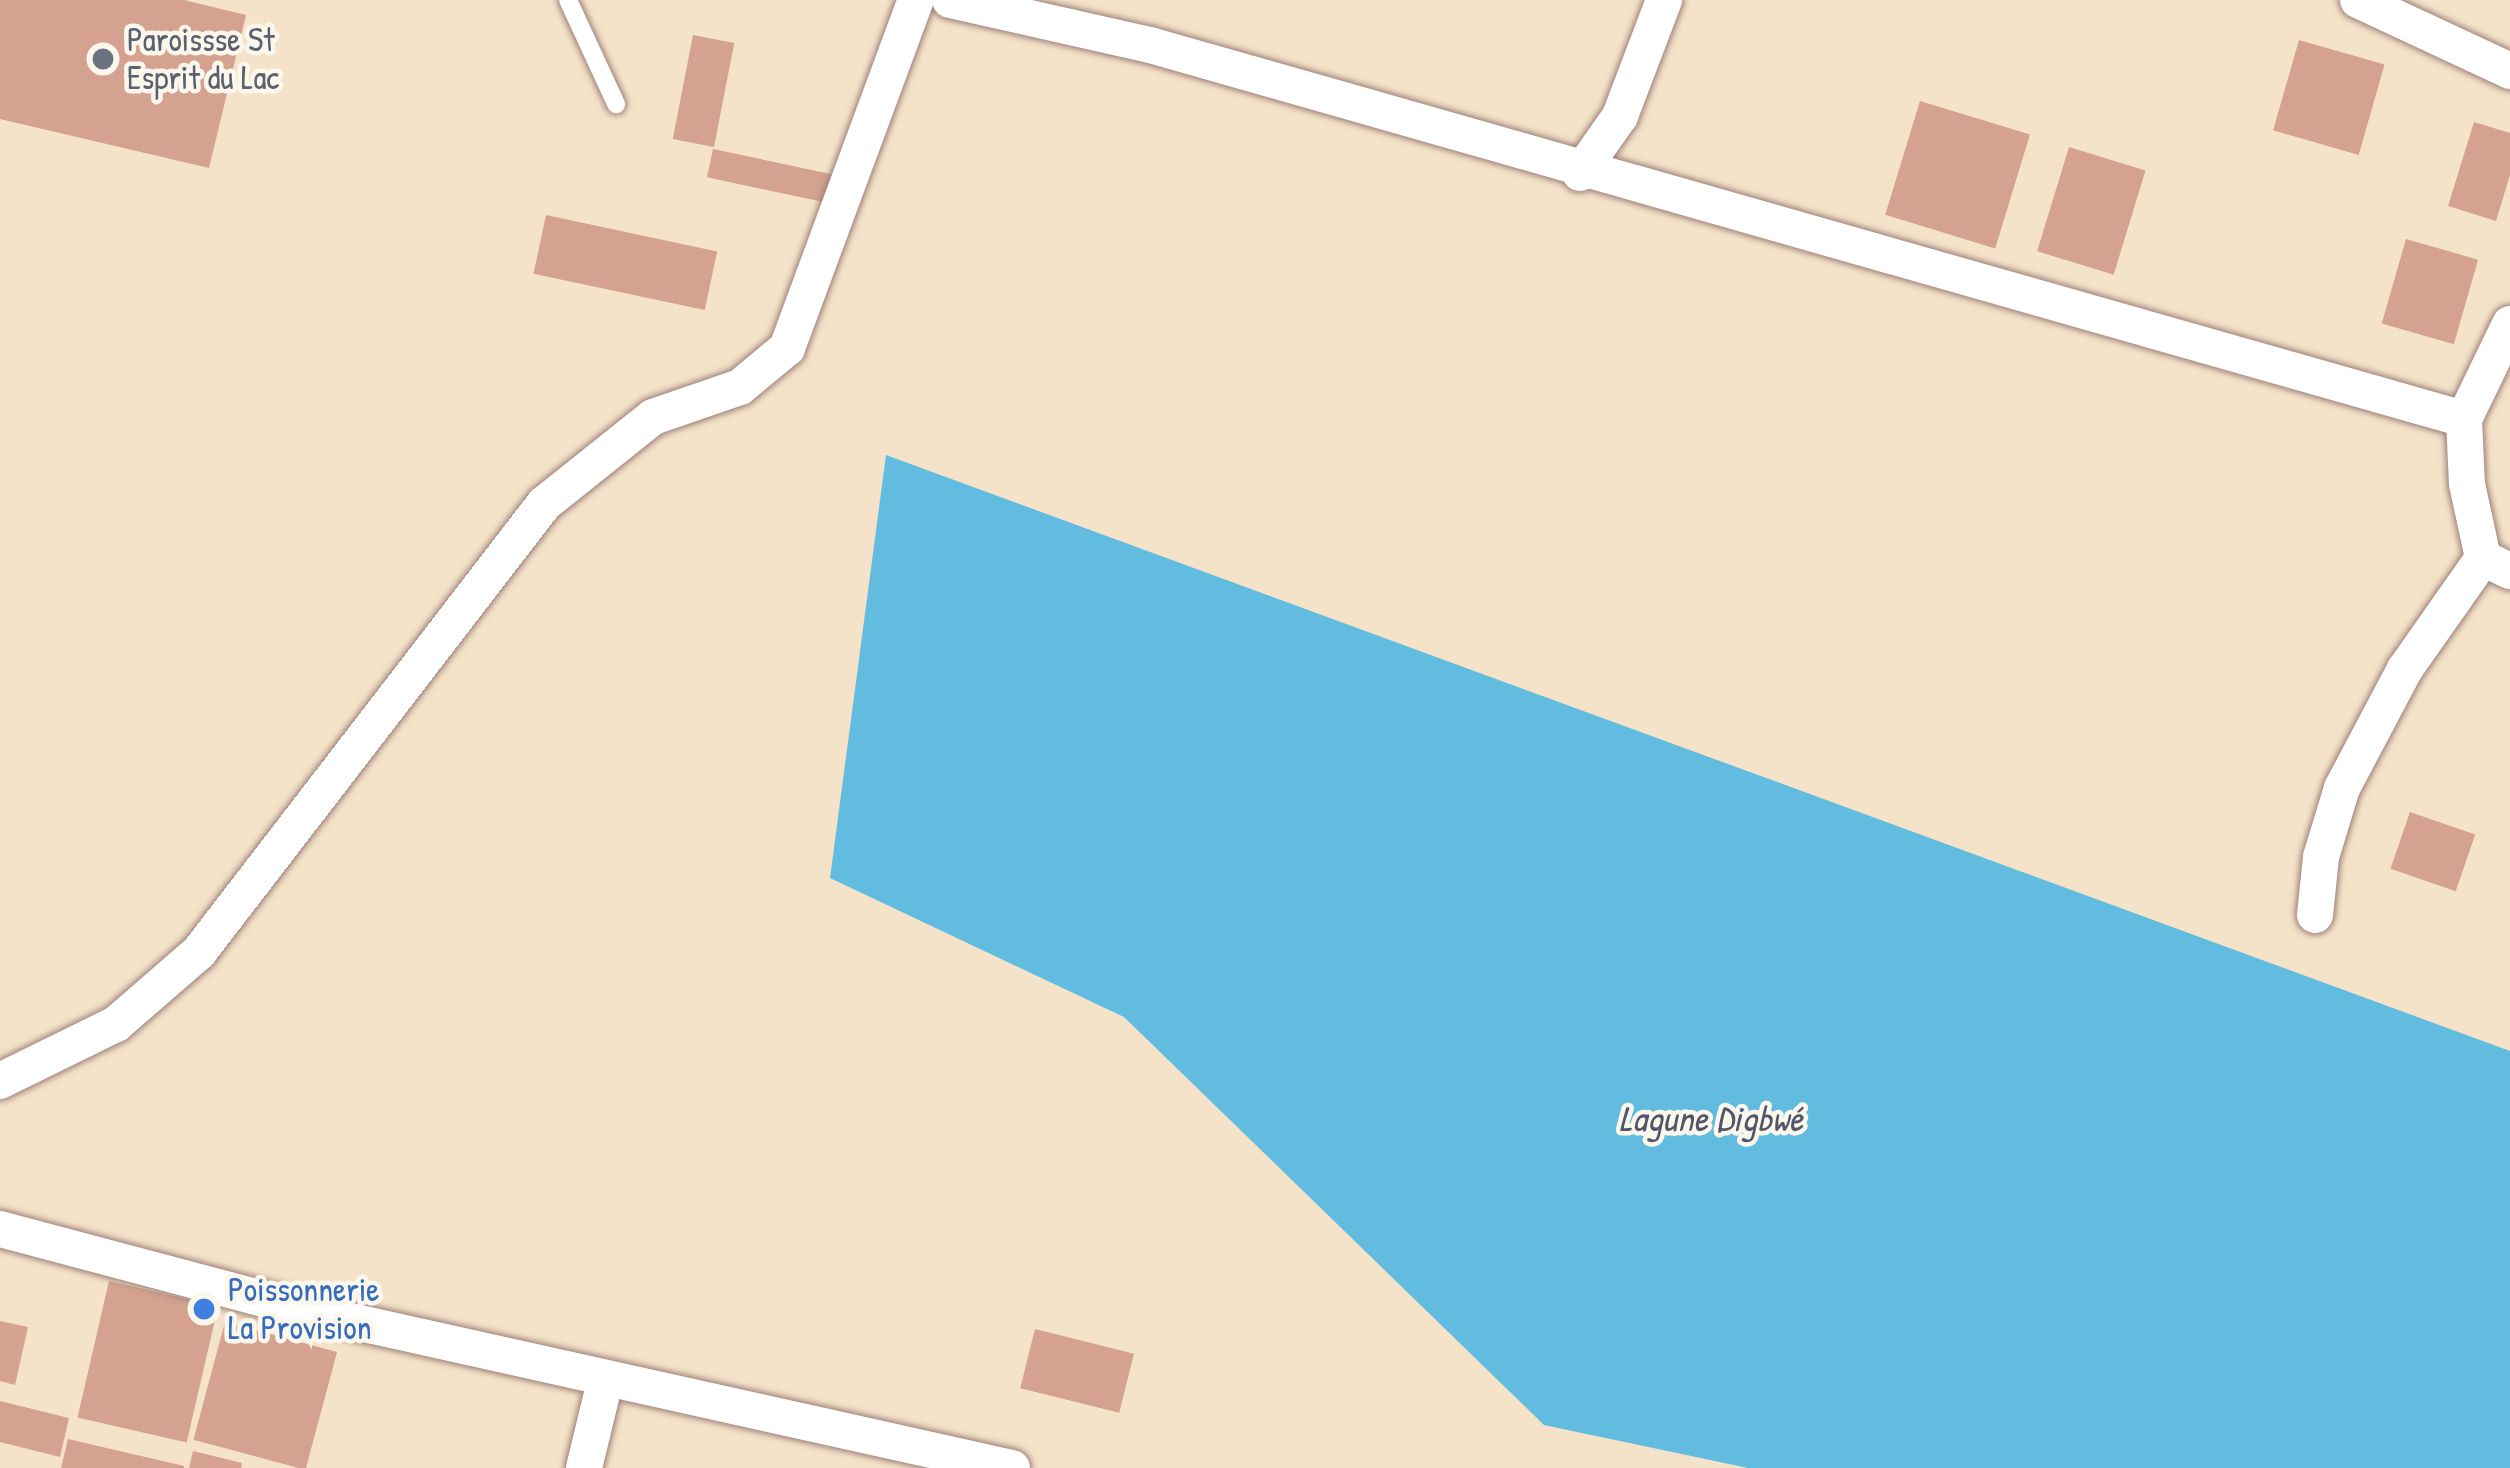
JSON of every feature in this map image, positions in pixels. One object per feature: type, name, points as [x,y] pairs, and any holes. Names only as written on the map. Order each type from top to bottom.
[{"type":"street","points":[[0,1081],[116,1024],[199,952],[544,504],[653,417],[740,387],[787,349],[916,0]]},
{"type":"street","points":[[950,0],[1150,45],[1580,173],[2464,419]]},
{"type":"street","points":[[1580,173],[1620,116],[1664,0]]},
{"type":"street","points":[[2358,0],[2510,70]]},
{"type":"street","points":[[2315,915],[2321,857],[2342,788],[2405,669],[2497,564],[2467,484],[2464,419],[2510,324]]},
{"type":"street","points":[[0,1228],[604,1381],[1012,1468]]},
{"type":"street","points":[[584,1468],[604,1381]]},
{"type":"lane","points":[[568,0],[616,104]]},
{"type":"water","name":"Lagune Digbwé","points":[[886,455],[2510,1051],[2510,1468],[1748,1468],[1544,1425],[1124,1017],[830,878]]},
{"type":"building","points":[[0,0],[184,0],[246,15],[209,168],[0,119]]},
{"type":"building","points":[[693,35],[734,43],[714,147],[673,139]]},
{"type":"building","points":[[2299,40],[2385,65],[2359,155],[2273,130]]},
{"type":"building","points":[[1920,101],[2030,135],[1995,248],[1885,215]]},
{"type":"building","points":[[2474,122],[2510,133],[2510,175],[2496,221],[2448,206]]},
{"type":"building","points":[[2069,147],[2146,170],[2114,275],[2037,251]]},
{"type":"building","points":[[713,149],[835,175],[829,203],[707,177]]},
{"type":"building","points":[[546,215],[717,251],[705,310],[534,274]]},
{"type":"building","points":[[2406,239],[2478,260],[2454,344],[2382,324]]},
{"type":"building","points":[[2410,812],[2475,834],[2456,891],[2390,869]]},
{"type":"building","points":[[109,1281],[218,1306],[187,1443],[78,1417]]},
{"type":"building","points":[[0,1321],[28,1327],[15,1385],[0,1381]]},
{"type":"building","points":[[225,1322],[337,1352],[306,1468],[193,1440]]},
{"type":"building","points":[[1035,1329],[1134,1354],[1119,1413],[1020,1388]]},
{"type":"building","points":[[0,1401],[69,1418],[60,1457],[0,1442]]},
{"type":"building","points":[[68,1439],[184,1466],[184,1468],[61,1468]]},
{"type":"building","points":[[193,1451],[242,1463],[241,1468],[189,1468]]},
{"type":"place","name":"Paroissse St Esprit du Lac","points":[[103,59]]},
{"type":"place","name":"Poissonnerie La Provision","points":[[204,1309]]}]
